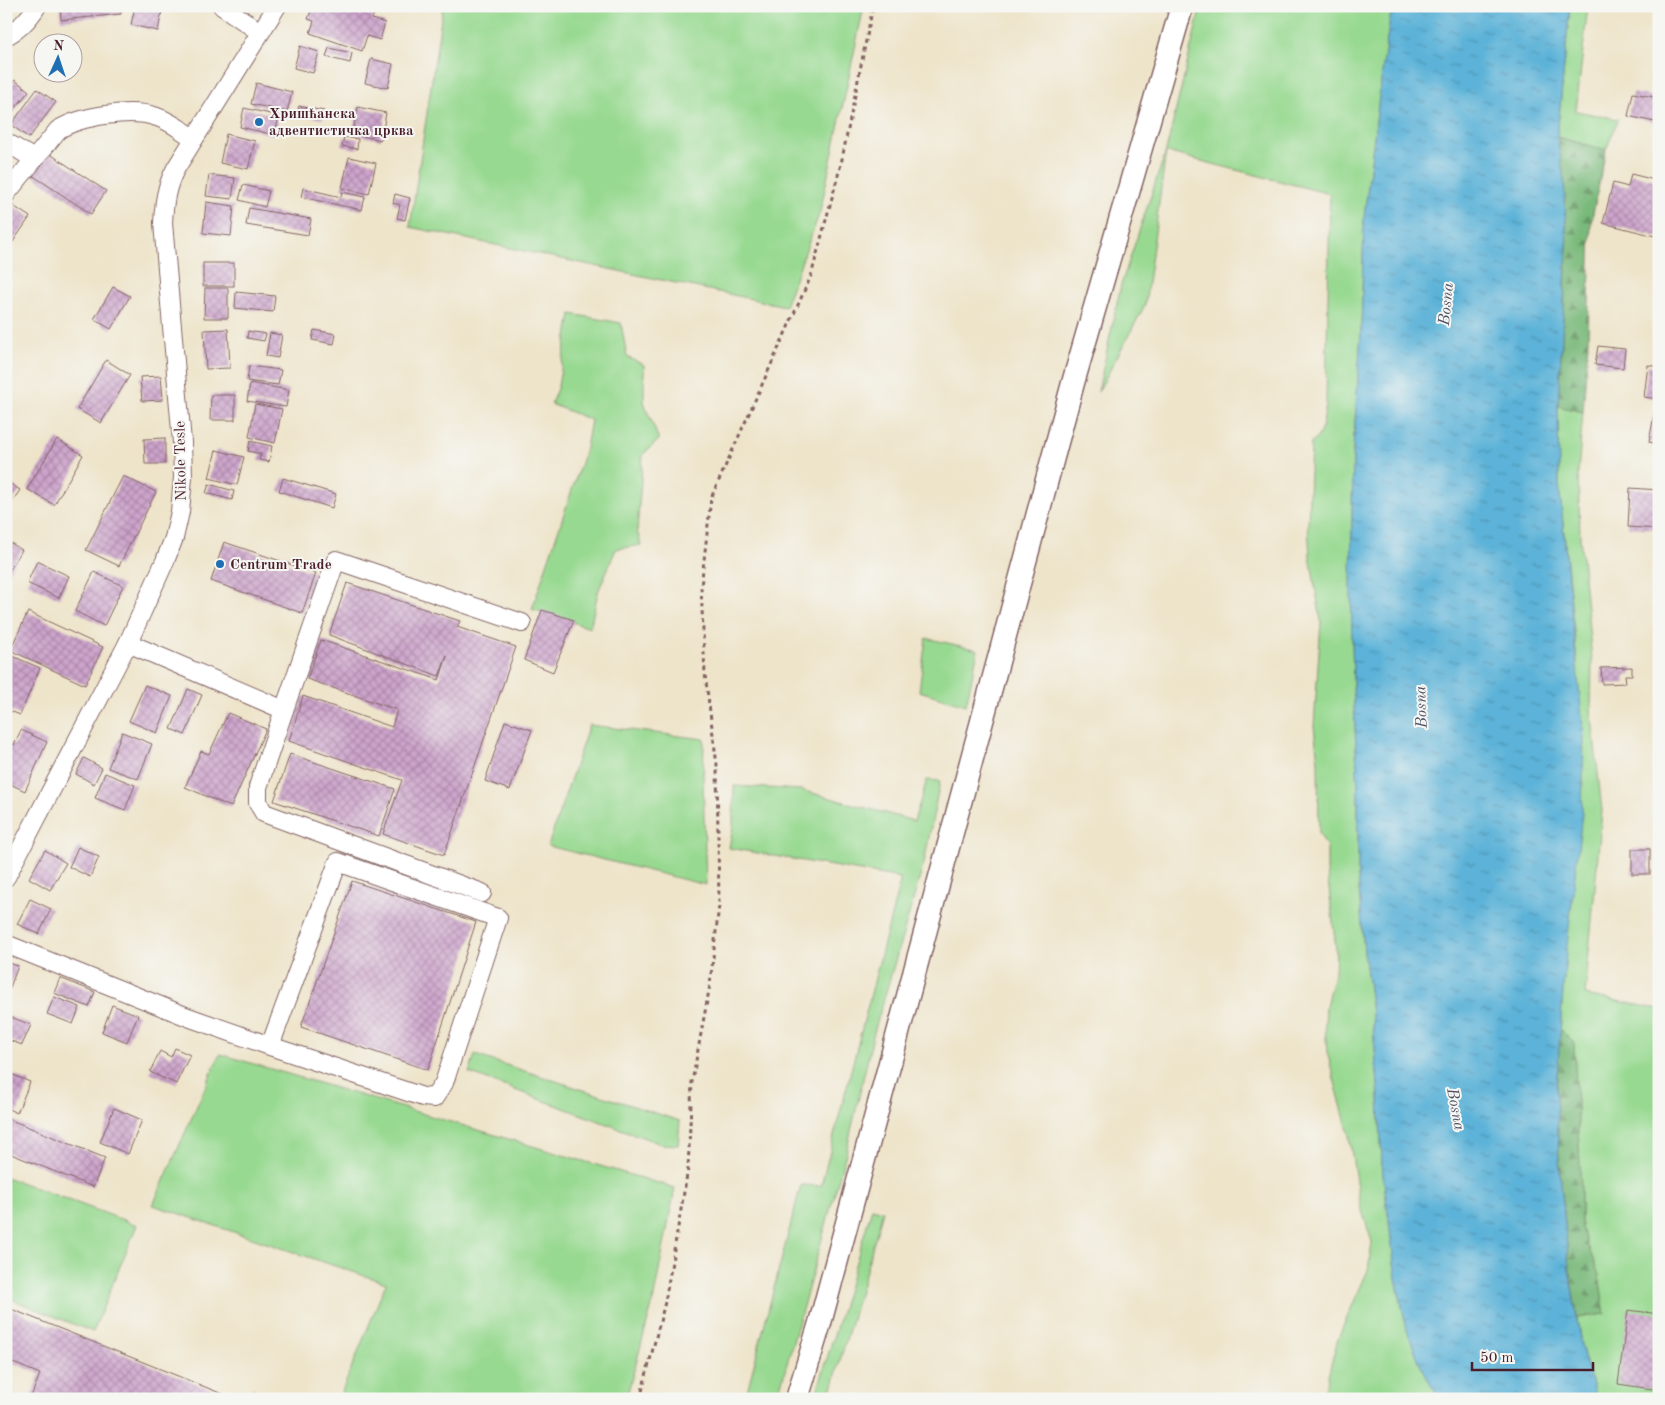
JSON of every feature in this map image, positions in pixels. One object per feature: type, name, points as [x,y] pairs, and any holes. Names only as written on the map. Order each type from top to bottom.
[{"type":"main road","points":[[797,1399],[828,1294],[1071,393],[1182,6]]},
{"type":"street","points":[[6,36],[26,22],[37,6]]},
{"type":"street","points":[[222,6],[260,32]]},
{"type":"street","name":"Nikole Tesle","points":[[6,877],[128,642],[174,538],[180,512],[183,477],[182,442],[163,223],[164,204],[171,178],[277,6]]},
{"type":"street","points":[[6,194],[58,130],[70,123],[89,118],[136,114],[148,115],[165,120],[194,138]]},
{"type":"street","points":[[6,142],[34,159]]},
{"type":"street","points":[[482,893],[264,813],[258,802],[258,786],[336,560],[522,623]]},
{"type":"street","points":[[128,642],[284,710]]},
{"type":"street","points":[[6,944],[188,1017],[270,1046],[423,1097],[434,1098],[444,1083],[498,918],[338,862],[270,1046]]},
{"type":"path","points":[[640,1399],[665,1302],[686,1178],[692,1082],[710,985],[719,905],[717,765],[705,674],[701,587],[711,498],[810,276],[841,164],[873,6]]},
{"type":"green space","points":[[443,6],[864,6],[820,212],[785,306],[410,227]]},
{"type":"green space","points":[[1201,6],[1392,6],[1364,218],[1361,332],[1353,450],[1351,588],[1358,792],[1358,875],[1379,1096],[1382,1166],[1396,1278],[1407,1330],[1422,1369],[1440,1399],[1322,1399],[1338,1338],[1368,1270],[1372,1242],[1359,1201],[1349,1135],[1327,1052],[1325,1024],[1326,1007],[1335,973],[1336,949],[1327,871],[1327,848],[1319,833],[1318,762],[1314,726],[1321,621],[1310,556],[1308,526],[1311,443],[1321,431],[1326,405],[1330,194],[1166,152],[1145,305],[1098,392],[1121,285],[1166,151]]},
{"type":"green space","points":[[1570,6],[1588,6],[1576,111],[1618,119],[1606,150],[1557,137]]},
{"type":"green space","points":[[1557,137],[1606,150],[1591,223],[1588,342],[1583,412],[1558,406],[1567,248],[1564,180]]},
{"type":"green space","points":[[571,314],[621,323],[627,357],[644,365],[644,402],[659,440],[643,454],[637,531],[641,545],[616,549],[598,592],[590,628],[532,609],[586,448],[591,420],[551,404],[558,386]]},
{"type":"green space","points":[[1558,406],[1583,412],[1578,472],[1580,537],[1592,660],[1591,708],[1602,811],[1585,995],[1659,1009],[1659,1399],[1596,1399],[1581,1345],[1577,1318],[1604,1314],[1599,1275],[1581,1228],[1581,1187],[1574,1043],[1560,1029],[1565,963],[1577,660],[1559,484]]},
{"type":"green space","points":[[926,638],[978,650],[966,705],[919,691]]},
{"type":"green space","points":[[589,725],[704,739],[703,782],[706,885],[548,846]]},
{"type":"green space","points":[[927,780],[940,781],[924,863],[873,1036],[845,1157],[777,1399],[745,1399],[801,1185],[821,1186],[901,878],[729,848],[733,827],[734,786],[801,790],[914,821]]},
{"type":"green space","points":[[1560,1029],[1574,1043],[1581,1187],[1581,1228],[1599,1275],[1605,1314],[1577,1318],[1569,1268],[1559,1160],[1556,1091]]},
{"type":"green space","points":[[220,1054],[675,1188],[653,1302],[626,1399],[339,1399],[386,1283],[153,1205]]},
{"type":"green space","points":[[475,1055],[680,1121],[678,1145],[661,1144],[469,1073]]},
{"type":"green space","points":[[6,1177],[137,1225],[93,1332],[6,1297]]},
{"type":"green space","points":[[872,1208],[883,1211],[829,1399],[815,1399]]},
{"type":"green space","points":[[253,1389],[274,1399],[249,1399]]},
{"type":"water","name":"Bosna","points":[[1392,6],[1570,6],[1557,137],[1564,180],[1567,248],[1558,406],[1559,484],[1584,738],[1582,814],[1565,963],[1556,1091],[1559,1160],[1569,1268],[1581,1345],[1596,1399],[1440,1399],[1422,1369],[1407,1330],[1396,1278],[1382,1166],[1379,1096],[1358,875],[1358,792],[1351,588],[1353,450],[1361,332],[1364,218]]},
{"type":"building","points":[[60,6],[120,6],[121,14],[61,20]]},
{"type":"building","points":[[135,6],[163,6],[158,31],[131,25]]},
{"type":"building","points":[[313,6],[377,6],[372,19],[385,23],[380,40],[367,36],[362,51],[310,33],[314,21],[308,19]]},
{"type":"building","points":[[300,46],[319,52],[313,73],[294,68]]},
{"type":"building","points":[[329,48],[352,53],[350,63],[326,57]]},
{"type":"building","points":[[371,59],[393,64],[388,88],[365,83]]},
{"type":"building","points":[[15,80],[29,91],[10,115],[6,112],[6,92]]},
{"type":"building","points":[[256,83],[292,92],[287,112],[251,104]]},
{"type":"building","points":[[37,89],[56,102],[29,138],[11,125]]},
{"type":"building","points":[[1633,93],[1659,98],[1659,123],[1628,116]]},
{"type":"building","points":[[299,106],[324,111],[322,119],[297,114]]},
{"type":"building","points":[[358,107],[386,113],[381,140],[352,134]]},
{"type":"building","name":"Хришћанска адвентистичка црква","points":[[244,108],[279,116],[275,135],[240,127]]},
{"type":"building","points":[[226,134],[255,141],[248,169],[220,163]]},
{"type":"building","points":[[344,137],[358,139],[357,149],[342,146]]},
{"type":"building","points":[[47,152],[106,191],[91,214],[32,175]]},
{"type":"building","points":[[349,157],[376,163],[369,194],[342,188]]},
{"type":"building","points":[[6,163],[12,167],[6,175]]},
{"type":"building","points":[[1631,174],[1659,181],[1659,237],[1603,223],[1613,183],[1628,187]]},
{"type":"building","points":[[209,175],[235,178],[232,199],[206,196]]},
{"type":"building","points":[[243,185],[269,191],[265,207],[239,200]]},
{"type":"building","points":[[303,188],[341,197],[342,192],[365,197],[362,210],[301,197]]},
{"type":"building","points":[[395,194],[410,198],[405,220],[397,218],[400,205],[393,203]]},
{"type":"building","points":[[206,202],[234,206],[231,236],[203,233]]},
{"type":"building","points":[[9,203],[30,217],[6,252],[6,207]]},
{"type":"building","points":[[249,208],[311,219],[308,235],[246,225]]},
{"type":"building","points":[[203,263],[234,263],[234,286],[203,286]]},
{"type":"building","points":[[113,287],[130,296],[111,329],[94,319]]},
{"type":"building","points":[[205,288],[228,288],[228,318],[204,318]]},
{"type":"building","points":[[236,292],[275,296],[273,312],[235,308]]},
{"type":"building","points":[[228,329],[230,368],[206,369],[204,330]]},
{"type":"building","points":[[314,330],[336,334],[334,344],[312,340]]},
{"type":"building","points":[[248,331],[266,334],[264,341],[247,338]]},
{"type":"building","points":[[270,333],[282,335],[278,358],[266,356]]},
{"type":"building","points":[[1598,346],[1625,349],[1623,368],[1595,365]]},
{"type":"building","points":[[106,360],[130,375],[101,423],[77,409]]},
{"type":"building","points":[[1648,365],[1659,367],[1659,399],[1644,397]]},
{"type":"building","points":[[249,366],[281,370],[278,385],[247,381]]},
{"type":"building","points":[[161,376],[163,400],[142,401],[140,377]]},
{"type":"building","points":[[250,383],[289,390],[286,407],[247,401]]},
{"type":"building","points":[[211,395],[235,395],[235,420],[210,420]]},
{"type":"building","points":[[255,404],[282,409],[275,443],[249,437]]},
{"type":"building","points":[[1655,409],[1659,410],[1659,444],[1649,442]]},
{"type":"building","points":[[165,438],[165,464],[145,464],[144,439]]},
{"type":"building","points":[[57,439],[83,455],[54,505],[27,489]]},
{"type":"building","points":[[250,441],[272,446],[269,462],[259,460],[261,454],[248,451]]},
{"type":"building","points":[[216,450],[244,457],[237,485],[209,478]]},
{"type":"building","points":[[123,476],[156,492],[119,566],[86,550]]},
{"type":"building","points":[[283,478],[336,494],[332,508],[279,491]]},
{"type":"building","points":[[6,481],[20,490],[6,511]]},
{"type":"building","points":[[209,484],[234,491],[232,500],[206,493]]},
{"type":"building","points":[[1630,488],[1659,490],[1659,529],[1628,527]]},
{"type":"building","points":[[6,540],[22,550],[6,576]]},
{"type":"building","points":[[224,542],[316,573],[302,613],[211,581]]},
{"type":"building","points":[[37,561],[69,576],[59,598],[27,583]]},
{"type":"building","points":[[94,572],[123,586],[104,626],[75,611]]},
{"type":"building","points":[[347,583],[460,621],[457,627],[516,647],[444,855],[383,834],[402,780],[289,741],[303,696],[392,727],[397,710],[307,679],[321,640],[439,680],[447,656],[439,676],[329,635]]},
{"type":"building","points":[[542,610],[574,620],[553,672],[524,660]]},
{"type":"building","points":[[28,612],[103,647],[85,685],[10,650]]},
{"type":"building","points":[[8,654],[40,668],[20,715],[6,709],[6,657]]},
{"type":"building","points":[[1632,667],[1632,675],[1625,675],[1626,683],[1602,684],[1601,668]]},
{"type":"building","points":[[145,685],[172,696],[157,733],[129,721]]},
{"type":"building","points":[[188,689],[202,695],[185,735],[171,729]]},
{"type":"building","points":[[228,713],[266,729],[231,807],[185,787],[201,751],[209,754]]},
{"type":"building","points":[[505,721],[532,730],[510,790],[485,781]]},
{"type":"building","points":[[21,730],[47,742],[25,791],[6,782],[6,742],[14,745]]},
{"type":"building","points":[[122,732],[152,744],[138,779],[108,768]]},
{"type":"building","points":[[290,754],[395,789],[379,836],[274,801]]},
{"type":"building","points":[[84,758],[102,768],[94,784],[76,774]]},
{"type":"building","points":[[105,773],[135,785],[125,810],[95,798]]},
{"type":"building","points":[[78,847],[99,857],[90,877],[69,867]]},
{"type":"building","points":[[1632,849],[1650,849],[1650,874],[1632,874]]},
{"type":"building","points":[[45,850],[66,863],[50,890],[29,878]]},
{"type":"building","points":[[352,881],[476,922],[428,1070],[301,1027]]},
{"type":"building","points":[[30,899],[51,909],[39,934],[17,924]]},
{"type":"building","points":[[6,962],[18,966],[6,998]]},
{"type":"building","points":[[60,978],[95,992],[89,1007],[54,993]]},
{"type":"building","points":[[54,997],[80,1007],[73,1024],[47,1014]]},
{"type":"building","points":[[112,1005],[138,1015],[127,1042],[102,1032]]},
{"type":"building","points":[[6,1015],[31,1025],[22,1045],[6,1039]]},
{"type":"building","points":[[175,1048],[190,1055],[176,1084],[150,1072],[160,1051],[171,1057]]},
{"type":"building","points":[[6,1072],[30,1082],[17,1113],[6,1108]]},
{"type":"building","points":[[114,1108],[142,1120],[128,1154],[100,1142]]},
{"type":"building","points":[[6,1118],[105,1158],[93,1187],[6,1152]]},
{"type":"building","points":[[6,1307],[235,1399],[30,1399],[40,1374],[6,1360]]},
{"type":"building","points":[[1628,1310],[1659,1314],[1659,1390],[1618,1384]]},
{"type":"place","name":"Хришћанска адвентистичка црква","points":[[259,122]]},
{"type":"place","name":"Centrum Trade","points":[[220,564]]}]
